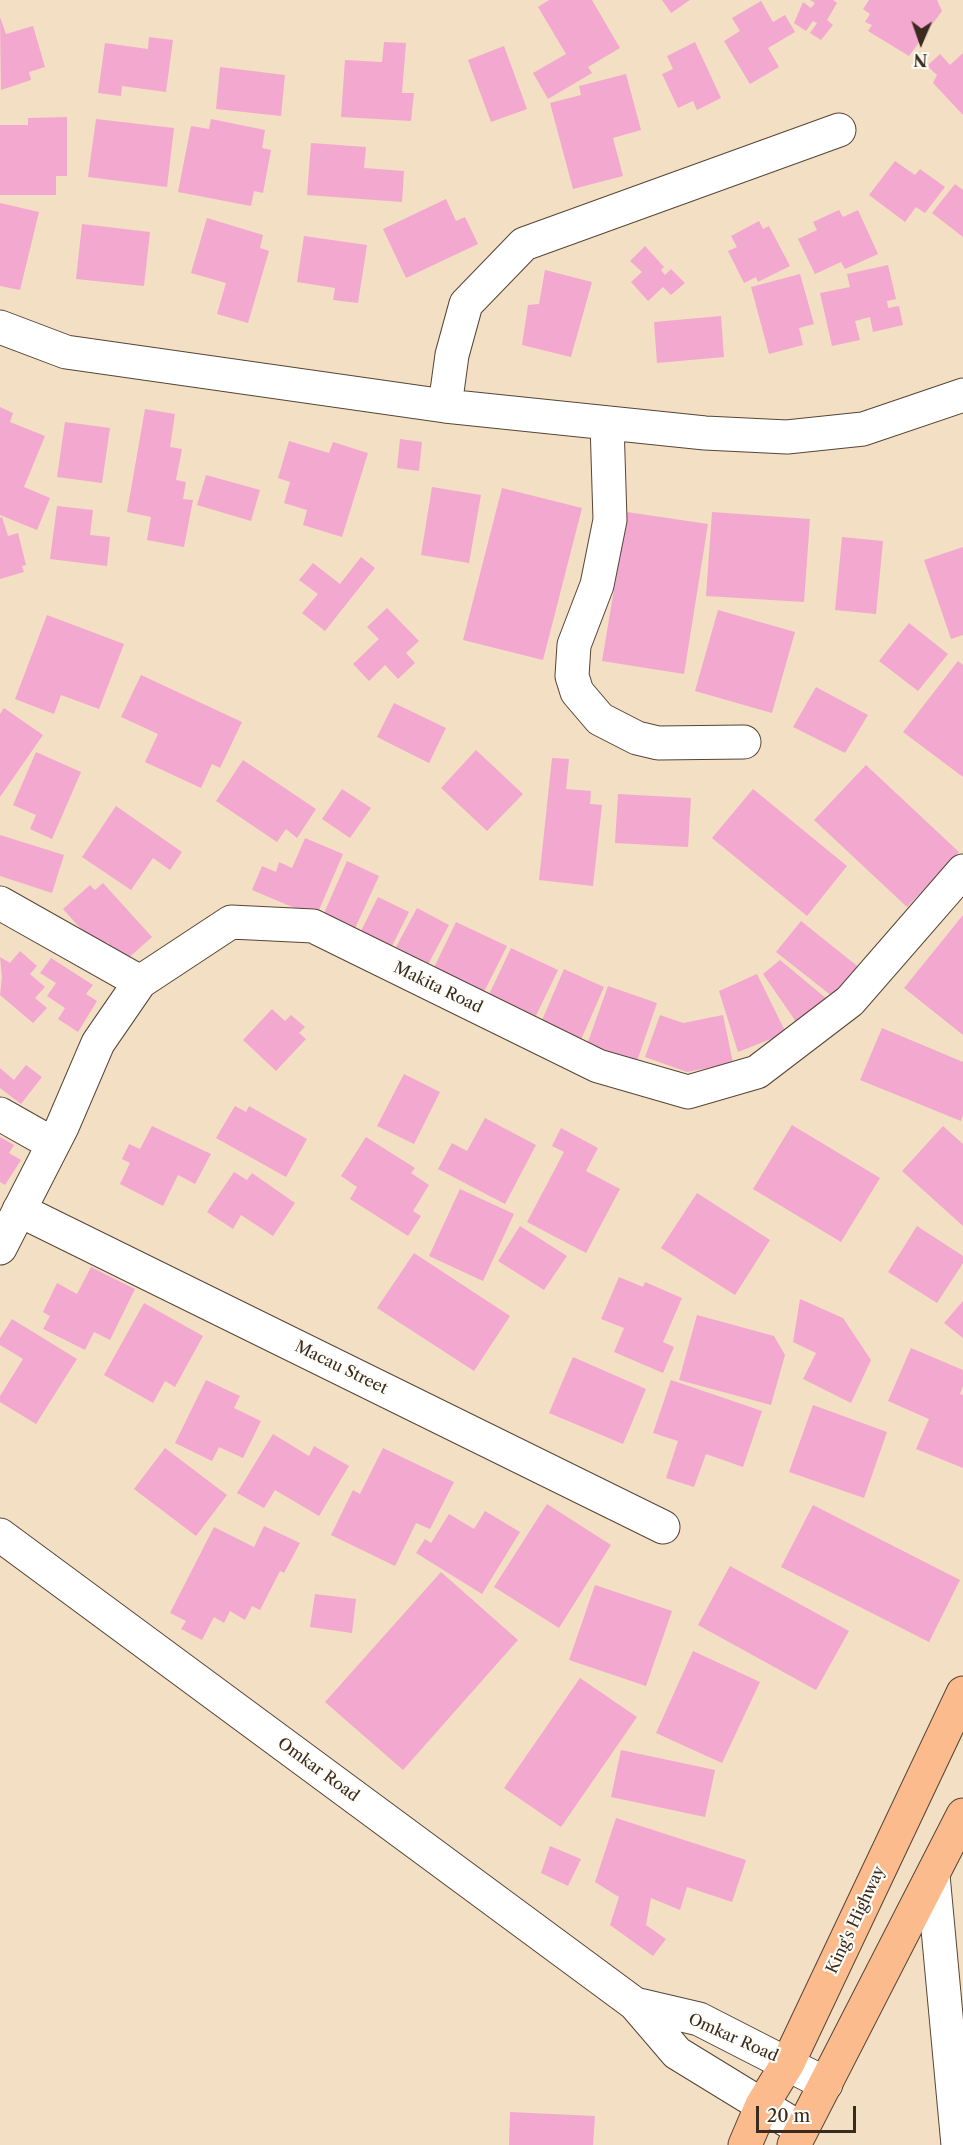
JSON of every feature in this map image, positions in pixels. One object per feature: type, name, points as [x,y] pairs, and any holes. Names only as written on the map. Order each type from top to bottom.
[{"type":"highway","name":"King's Highway","points":[[745,2145],[762,2105],[788,2063],[963,1693]]},
{"type":"highway","points":[[798,2137],[963,1815]]},
{"type":"street","points":[[445,405],[452,355],[465,304],[524,244],[839,129]]},
{"type":"street","points":[[0,327],[66,352],[445,405],[705,434],[787,437],[863,429],[963,395]]},
{"type":"street","points":[[607,423],[609,520],[597,585],[574,645],[572,676],[577,692],[600,719],[637,738],[658,743],[744,742]]},
{"type":"street","name":"Makita Road","points":[[0,1248],[52,1144],[98,1043],[140,982],[231,922],[313,926],[598,1066],[688,1092],[757,1072],[850,1001],[963,871]]},
{"type":"street","points":[[0,903],[140,982]]},
{"type":"street","points":[[0,1114],[52,1144]]},
{"type":"street","name":"Macau Street","points":[[20,1210],[663,1527]]},
{"type":"street","name":"Omkar Road","points":[[0,1535],[635,2004],[677,2053],[762,2105],[798,2137]]},
{"type":"street","points":[[933,1875],[958,2145]]},
{"type":"street","name":"Omkar Road","points":[[635,2004],[699,2019],[826,2084]]},
{"type":"building","points":[[549,0],[592,0],[620,48],[588,67],[592,73],[548,99],[533,73],[566,54],[538,7]]},
{"type":"building","points":[[662,0],[690,0],[671,13]]},
{"type":"building","points":[[810,0],[833,0],[837,3],[827,20],[833,25],[821,40],[810,33],[817,23],[813,21],[806,31],[794,23],[803,2],[811,8],[815,3]]},
{"type":"building","points":[[869,0],[937,0],[942,11],[909,56],[868,31],[872,25],[865,22],[870,14],[863,9]]},
{"type":"building","points":[[761,1],[773,22],[785,15],[795,32],[768,48],[779,67],[750,84],[724,41],[740,31],[732,18]]},
{"type":"building","points":[[0,17],[6,34],[33,26],[45,67],[29,72],[31,80],[1,90]]},
{"type":"building","points":[[149,37],[173,40],[166,92],[122,86],[121,96],[98,93],[105,43],[148,49]]},
{"type":"building","points":[[384,42],[406,43],[402,93],[414,93],[411,121],[341,117],[345,60],[382,62]]},
{"type":"building","points":[[695,42],[721,98],[697,110],[693,101],[678,108],[662,74],[673,69],[667,56]]},
{"type":"building","points":[[504,46],[527,109],[491,122],[468,60]]},
{"type":"building","points":[[963,53],[963,115],[933,83],[937,75],[927,66],[940,54],[950,65]]},
{"type":"building","points":[[220,67],[285,75],[281,116],[216,109]]},
{"type":"building","points":[[626,74],[641,130],[613,138],[623,176],[573,189],[550,103],[581,95],[579,86]]},
{"type":"building","points":[[67,117],[67,176],[56,176],[56,195],[0,195],[0,125],[28,125],[28,118]]},
{"type":"building","points":[[96,119],[174,128],[167,187],[88,177]]},
{"type":"building","points":[[211,119],[265,130],[262,148],[271,150],[263,193],[254,191],[251,206],[178,192],[191,126],[209,129]]},
{"type":"building","points":[[311,143],[366,147],[364,168],[404,171],[402,202],[307,195]]},
{"type":"building","points":[[895,161],[915,175],[920,169],[945,187],[925,213],[916,207],[905,222],[869,195]]},
{"type":"building","points":[[955,184],[963,190],[963,237],[932,213]]},
{"type":"building","points":[[446,199],[456,221],[465,217],[478,244],[406,278],[383,229]]},
{"type":"building","points":[[0,203],[39,212],[20,290],[0,286]]},
{"type":"building","points":[[839,210],[843,217],[858,210],[878,254],[845,269],[841,262],[815,274],[798,239],[817,230],[813,222]]},
{"type":"building","points":[[207,218],[263,235],[260,248],[269,251],[248,323],[217,314],[226,283],[191,273]]},
{"type":"building","points":[[759,221],[763,229],[769,226],[790,266],[758,282],[756,277],[744,283],[728,251],[737,247],[731,236]]},
{"type":"building","points":[[82,224],[150,232],[144,286],[76,279]]},
{"type":"building","points":[[304,236],[367,245],[358,303],[333,300],[335,288],[297,282]]},
{"type":"building","points":[[645,246],[664,267],[661,270],[665,275],[671,269],[685,283],[671,295],[663,287],[648,301],[631,282],[642,272],[630,261]]},
{"type":"building","points":[[888,265],[896,299],[887,301],[888,308],[899,306],[903,325],[873,332],[870,317],[855,321],[860,340],[832,346],[820,293],[850,287],[847,274]]},
{"type":"building","points":[[545,270],[592,282],[571,357],[522,345],[528,305],[539,304]]},
{"type":"building","points":[[800,274],[814,324],[799,328],[803,345],[769,354],[751,287]]},
{"type":"building","points":[[721,316],[724,357],[657,363],[654,322]]},
{"type":"building","points":[[0,407],[13,413],[10,422],[45,436],[24,487],[50,498],[37,530],[0,515]]},
{"type":"building","points":[[145,409],[175,414],[170,447],[182,449],[176,480],[186,482],[183,499],[193,500],[184,547],[147,540],[151,517],[127,512]]},
{"type":"building","points":[[65,422],[110,428],[102,483],[57,477]]},
{"type":"building","points":[[400,439],[422,442],[419,471],[397,468]]},
{"type":"building","points":[[289,441],[329,453],[333,442],[368,453],[342,537],[303,525],[307,510],[284,503],[290,482],[278,478]]},
{"type":"building","points":[[206,475],[260,490],[251,521],[197,505]]},
{"type":"building","points":[[432,487],[481,495],[469,563],[421,555]]},
{"type":"building","points":[[502,488],[582,508],[543,660],[463,640]]},
{"type":"building","points":[[57,506],[93,510],[90,535],[110,537],[107,566],[50,559]]},
{"type":"building","points":[[627,512],[708,524],[684,674],[602,661]]},
{"type":"building","points":[[712,512],[810,519],[804,602],[706,596]]},
{"type":"building","points":[[2,517],[8,536],[18,533],[26,565],[22,566],[24,572],[0,579],[0,518]]},
{"type":"building","points":[[842,537],[883,541],[876,614],[835,610]]},
{"type":"building","points":[[963,547],[963,635],[951,639],[924,560]]},
{"type":"building","points":[[361,557],[375,568],[325,631],[302,613],[318,594],[299,580],[313,563],[340,584]]},
{"type":"building","points":[[387,608],[419,641],[406,653],[415,663],[398,679],[385,665],[369,681],[353,664],[379,639],[367,627]]},
{"type":"building","points":[[718,610],[795,632],[772,713],[695,691]]},
{"type":"building","points":[[47,615],[124,644],[99,709],[61,695],[54,714],[15,699]]},
{"type":"building","points":[[909,623],[948,654],[918,691],[879,661]]},
{"type":"building","points":[[958,661],[963,665],[963,777],[903,732]]},
{"type":"building","points":[[141,675],[242,722],[220,768],[212,764],[201,788],[145,762],[158,734],[121,717]]},
{"type":"building","points":[[816,687],[868,715],[845,753],[793,727]]},
{"type":"building","points":[[394,703],[446,728],[429,763],[377,737]]},
{"type":"building","points":[[4,708],[43,735],[0,797],[0,714]]},
{"type":"building","points":[[476,750],[523,794],[487,831],[441,788]]},
{"type":"building","points":[[36,752],[81,772],[52,839],[30,829],[36,815],[13,805]]},
{"type":"building","points":[[552,758],[569,759],[566,789],[591,791],[590,804],[602,805],[593,886],[539,880]]},
{"type":"building","points":[[243,760],[316,809],[297,838],[286,829],[277,842],[216,801]]},
{"type":"building","points":[[866,765],[959,852],[907,907],[814,820]]},
{"type":"building","points":[[342,789],[371,808],[350,838],[322,819]]},
{"type":"building","points":[[753,789],[847,866],[807,916],[712,838]]},
{"type":"building","points":[[618,794],[691,798],[688,847],[615,843]]},
{"type":"building","points":[[116,806],[182,852],[170,870],[153,858],[131,890],[82,857]]},
{"type":"building","points":[[0,835],[64,855],[52,893],[0,876]]},
{"type":"building","points":[[305,838],[343,854],[316,917],[252,890],[262,866],[276,872],[279,862],[292,868]]},
{"type":"building","points":[[347,861],[379,876],[352,935],[321,920]]},
{"type":"building","points":[[103,883],[152,937],[125,961],[107,942],[99,949],[63,909],[90,885],[95,890]]},
{"type":"building","points":[[378,897],[409,912],[388,954],[357,939]]},
{"type":"building","points":[[417,908],[449,925],[424,972],[409,964],[413,956],[396,947]]},
{"type":"building","points":[[963,915],[963,1035],[904,988]]},
{"type":"building","points":[[801,921],[861,969],[837,1000],[776,952]]},
{"type":"building","points":[[456,922],[507,946],[480,1000],[430,976]]},
{"type":"building","points":[[511,948],[558,970],[531,1026],[484,1005]]},
{"type":"building","points":[[20,951],[37,966],[30,974],[45,987],[35,998],[47,1008],[33,1023],[0,995],[2,977],[0,957],[10,963]]},
{"type":"building","points":[[51,958],[93,985],[86,994],[97,1001],[78,1032],[58,1019],[65,1008],[47,996],[56,983],[40,973]]},
{"type":"building","points":[[780,960],[833,1004],[799,1026],[763,974]]},
{"type":"building","points":[[564,969],[604,987],[577,1049],[537,1032]]},
{"type":"building","points":[[757,974],[786,1033],[738,1052],[719,991]]},
{"type":"building","points":[[608,986],[657,1003],[634,1070],[584,1053]]},
{"type":"building","points":[[272,1009],[285,1021],[291,1015],[305,1027],[299,1033],[306,1039],[276,1071],[243,1040]]},
{"type":"building","points":[[660,1015],[683,1023],[723,1015],[733,1063],[687,1072],[645,1057]]},
{"type":"building","points":[[882,1028],[963,1062],[961,1121],[860,1080]]},
{"type":"building","points":[[26,1065],[42,1077],[21,1104],[0,1088],[0,1068],[14,1080]]},
{"type":"building","points":[[404,1074],[440,1092],[414,1144],[377,1126]]},
{"type":"building","points":[[235,1106],[246,1112],[249,1106],[307,1139],[286,1177],[216,1138]]},
{"type":"building","points":[[485,1118],[536,1145],[505,1204],[438,1169],[452,1143],[467,1151]]},
{"type":"building","points":[[792,1125],[880,1178],[841,1242],[753,1189]]},
{"type":"building","points":[[152,1126],[211,1154],[195,1184],[178,1175],[163,1206],[120,1184],[130,1163],[122,1159],[129,1144],[140,1149]]},
{"type":"building","points":[[943,1126],[963,1144],[963,1226],[902,1171]]},
{"type":"building","points":[[561,1128],[598,1148],[586,1171],[620,1189],[586,1253],[527,1222],[564,1152],[552,1146]]},
{"type":"building","points":[[0,1137],[14,1145],[9,1153],[21,1160],[5,1185],[0,1182]]},
{"type":"building","points":[[366,1137],[415,1168],[411,1173],[429,1185],[413,1211],[421,1216],[408,1236],[350,1199],[357,1187],[341,1176]]},
{"type":"building","points":[[234,1172],[247,1180],[252,1173],[295,1203],[273,1236],[241,1215],[233,1229],[207,1212]]},
{"type":"building","points":[[460,1189],[514,1214],[483,1281],[429,1256]]},
{"type":"building","points":[[697,1193],[770,1240],[735,1295],[661,1248]]},
{"type":"building","points":[[520,1226],[567,1256],[544,1290],[498,1261]]},
{"type":"building","points":[[917,1226],[963,1256],[963,1263],[937,1303],[888,1272]]},
{"type":"building","points":[[414,1253],[510,1316],[474,1371],[377,1308]]},
{"type":"building","points":[[91,1267],[135,1289],[110,1340],[94,1332],[85,1350],[43,1329],[50,1316],[43,1312],[57,1283],[77,1294]]},
{"type":"building","points":[[619,1277],[643,1287],[645,1282],[682,1298],[663,1342],[674,1347],[663,1373],[614,1352],[624,1328],[601,1319]]},
{"type":"building","points":[[800,1299],[843,1318],[871,1360],[851,1403],[803,1379],[816,1353],[793,1342]]},
{"type":"building","points":[[963,1301],[963,1338],[944,1323]]},
{"type":"building","points":[[144,1303],[203,1336],[175,1387],[165,1381],[153,1403],[104,1375]]},
{"type":"building","points":[[697,1315],[774,1336],[785,1355],[771,1405],[679,1380]]},
{"type":"building","points":[[12,1319],[77,1359],[36,1424],[0,1402],[0,1396],[23,1359],[0,1345],[0,1338]]},
{"type":"building","points":[[911,1348],[963,1370],[963,1386],[960,1394],[963,1395],[963,1468],[916,1449],[929,1419],[888,1401]]},
{"type":"building","points":[[573,1357],[646,1389],[623,1444],[549,1413]]},
{"type":"building","points":[[206,1380],[240,1396],[234,1408],[261,1421],[243,1458],[219,1447],[212,1461],[175,1443]]},
{"type":"building","points":[[671,1380],[762,1411],[743,1467],[706,1454],[694,1487],[666,1478],[678,1441],[653,1433]]},
{"type":"building","points":[[813,1405],[887,1432],[864,1498],[789,1472]]},
{"type":"building","points":[[273,1434],[309,1456],[314,1446],[349,1466],[319,1516],[275,1490],[264,1508],[237,1493]]},
{"type":"building","points":[[165,1448],[227,1495],[196,1536],[134,1489]]},
{"type":"building","points":[[383,1448],[454,1482],[430,1529],[416,1523],[395,1566],[331,1535],[353,1490],[360,1494]]},
{"type":"building","points":[[547,1504],[611,1545],[559,1628],[494,1587]]},
{"type":"building","points":[[813,1505],[960,1580],[929,1642],[781,1567]]},
{"type":"building","points":[[485,1511],[520,1532],[482,1594],[416,1553],[425,1539],[431,1543],[449,1514],[474,1529]]},
{"type":"building","points":[[264,1526],[300,1543],[284,1573],[280,1571],[260,1610],[252,1606],[245,1620],[230,1611],[224,1623],[214,1617],[202,1640],[181,1629],[186,1621],[170,1613],[214,1527],[254,1547]]},
{"type":"building","points":[[730,1566],[849,1631],[816,1690],[698,1625]]},
{"type":"building","points":[[441,1572],[518,1640],[403,1770],[325,1702]]},
{"type":"building","points":[[595,1585],[672,1611],[646,1686],[569,1660]]},
{"type":"building","points":[[315,1594],[356,1599],[352,1633],[310,1627]]},
{"type":"building","points":[[693,1651],[760,1682],[722,1763],[656,1733]]},
{"type":"building","points":[[580,1678],[637,1717],[561,1827],[504,1788]]},
{"type":"building","points":[[621,1750],[715,1770],[705,1817],[611,1797]]},
{"type":"building","points":[[616,1818],[746,1860],[732,1902],[687,1887],[680,1910],[651,1898],[646,1925],[666,1939],[653,1956],[610,1925],[619,1897],[595,1882]]},
{"type":"building","points":[[550,1846],[581,1859],[568,1886],[541,1873]]},
{"type":"building","points":[[510,2112],[595,2116],[593,2145],[509,2145]]}]
